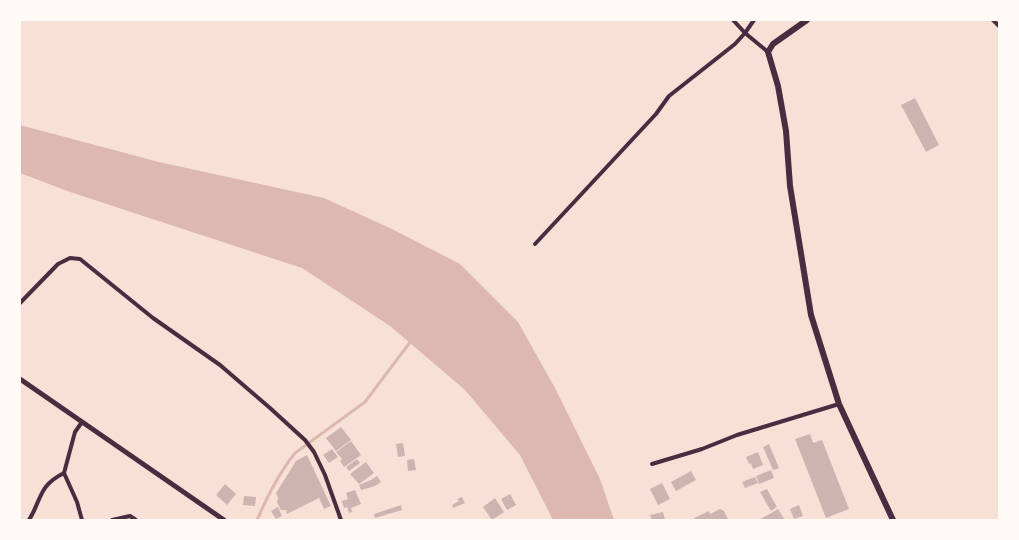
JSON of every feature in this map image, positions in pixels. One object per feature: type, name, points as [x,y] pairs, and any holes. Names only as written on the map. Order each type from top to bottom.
[{"type":"main road","points":[[807,20],[773,44],[768,52],[778,86],[786,131],[790,186],[811,315],[839,404],[892,520]]},
{"type":"street","points":[[733,20],[768,52]]},
{"type":"street","points":[[535,244],[656,114],[669,96],[735,44],[754,20]]},
{"type":"street","points":[[993,20],[999,27]]},
{"type":"street","points":[[20,303],[58,264],[70,258],[80,259],[153,318],[220,365],[305,440],[314,452],[325,475],[341,520]]},
{"type":"street","points":[[20,380],[224,520]]},
{"type":"street","points":[[652,464],[702,449],[736,435],[839,404]]},
{"type":"street","points":[[82,422],[75,432],[64,473],[77,501],[82,520]]},
{"type":"street","points":[[29,520],[44,488],[64,473]]},
{"type":"street","points":[[112,520],[130,516],[136,520]]},
{"type":"shaded area","points":[[20,125],[159,162],[324,198],[460,264],[518,322],[555,388],[600,479],[614,520],[553,520],[520,455],[465,390],[390,326],[302,268],[70,192],[20,173]]},
{"type":"building","points":[[915,98],[939,145],[926,152],[901,105]]},
{"type":"building","points":[[341,427],[351,440],[336,451],[326,438]]},
{"type":"building","points":[[810,434],[813,443],[822,440],[849,509],[826,518],[795,439]]},
{"type":"building","points":[[351,441],[361,455],[344,467],[340,461],[342,459],[336,452]]},
{"type":"building","points":[[403,443],[405,456],[398,457],[396,444]]},
{"type":"building","points":[[769,444],[779,468],[773,470],[763,447]]},
{"type":"building","points":[[332,449],[338,457],[329,463],[323,455]]},
{"type":"building","points":[[758,452],[763,465],[753,469],[746,457]]},
{"type":"building","points":[[307,455],[331,506],[324,509],[319,498],[287,514],[286,510],[281,510],[276,493],[296,461]]},
{"type":"building","points":[[357,459],[360,463],[349,471],[346,467]]},
{"type":"building","points":[[414,459],[416,470],[408,471],[407,460]]},
{"type":"building","points":[[366,462],[374,473],[359,484],[350,474]]},
{"type":"building","points":[[771,470],[774,478],[759,484],[756,476]]},
{"type":"building","points":[[691,471],[696,480],[676,491],[671,482]]},
{"type":"building","points":[[377,476],[381,482],[361,490],[359,485]]},
{"type":"building","points":[[755,477],[758,483],[745,488],[742,482]]},
{"type":"building","points":[[662,483],[670,499],[658,505],[650,489]]},
{"type":"building","points":[[225,484],[236,494],[227,505],[216,495]]},
{"type":"building","points":[[767,489],[777,507],[771,511],[760,492]]},
{"type":"building","points":[[355,490],[361,504],[351,508],[352,512],[349,513],[342,501],[348,499],[346,493]]},
{"type":"building","points":[[510,494],[516,505],[507,510],[501,499]]},
{"type":"building","points":[[244,496],[256,497],[255,506],[243,505]]},
{"type":"building","points":[[462,497],[465,503],[453,508],[452,505]]},
{"type":"building","points":[[495,498],[504,512],[492,520],[483,507]]},
{"type":"building","points":[[401,505],[402,510],[375,518],[374,514]]},
{"type":"building","points":[[799,505],[803,516],[794,519],[790,509]]},
{"type":"building","points":[[278,507],[282,516],[276,519],[271,511]]},
{"type":"building","points":[[720,509],[724,511],[727,520],[695,520],[694,518],[709,511],[710,514]]},
{"type":"building","points":[[778,509],[785,520],[759,520]]},
{"type":"building","points":[[663,512],[665,520],[652,520],[650,515]]},
{"type":"waterway","points":[[257,520],[274,485],[295,453],[365,402],[411,341]]}]
